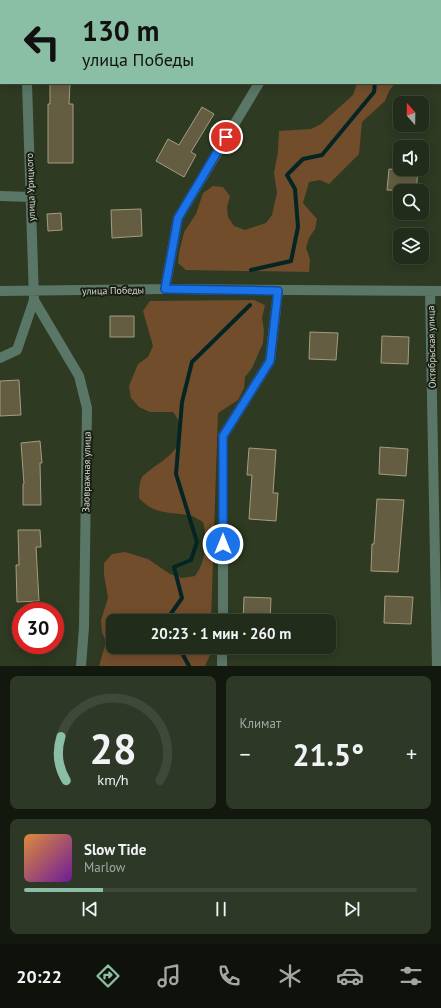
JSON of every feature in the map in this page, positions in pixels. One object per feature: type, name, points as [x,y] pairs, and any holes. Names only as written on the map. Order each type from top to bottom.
[{"type":"street","name":"улица Урицкого","points":[[27,84],[34,295]]},
{"type":"street","points":[[165,289],[178,218],[258,84]]},
{"type":"street","points":[[0,196],[31,197]]},
{"type":"street","name":"улица Победы","points":[[0,291],[34,295],[165,289],[441,291]]},
{"type":"street","points":[[222,614],[223,436],[270,361],[278,291]]},
{"type":"street","name":"Октябрьская улица","points":[[430,292],[437,666]]},
{"type":"street","points":[[0,358],[17,350],[34,295]]},
{"type":"street","name":"Заовражная улица","points":[[34,295],[79,376],[87,408],[84,619],[81,666]]},
{"type":"street","points":[[222,654],[222,666]]},
{"type":"shaded area","points":[[357,84],[394,84],[389,91],[385,101],[362,122],[359,154],[329,184],[320,180],[309,182],[303,203],[317,219],[315,229],[309,238],[306,248],[310,259],[309,272],[186,270],[178,263],[184,232],[196,214],[203,193],[213,186],[223,187],[230,196],[227,207],[228,217],[234,226],[245,230],[266,223],[272,215],[277,193],[274,173],[278,152],[279,131],[311,129],[321,124],[353,95]]},
{"type":"shaded area","points":[[254,300],[265,305],[262,318],[264,330],[263,343],[252,368],[245,377],[244,388],[238,400],[218,413],[211,614],[106,614],[106,642],[102,632],[101,620],[108,598],[104,575],[104,563],[112,554],[125,552],[148,559],[170,574],[182,578],[195,576],[202,564],[206,543],[203,522],[192,516],[164,512],[151,508],[139,498],[142,477],[172,453],[178,444],[181,434],[180,424],[173,412],[150,412],[139,407],[131,398],[129,386],[138,364],[148,357],[153,346],[143,311],[150,301]]},
{"type":"shaded area","points":[[106,642],[106,654],[210,654],[205,666],[99,666]]},
{"type":"building","points":[[50,84],[70,84],[69,104],[73,104],[73,163],[48,163],[48,104],[50,104]]},
{"type":"building","points":[[202,107],[214,114],[191,152],[196,155],[184,177],[156,161],[168,139],[179,145]]},
{"type":"building","points":[[389,169],[393,169],[393,176],[418,176],[417,184],[393,184],[393,190],[387,190]]},
{"type":"building","points":[[141,209],[142,236],[112,238],[111,210]]},
{"type":"building","points":[[61,213],[62,230],[48,231],[47,214]]},
{"type":"building","points":[[110,316],[134,316],[134,337],[110,337]]},
{"type":"building","points":[[310,332],[338,333],[336,360],[309,359]]},
{"type":"building","points":[[382,336],[409,337],[408,364],[381,363]]},
{"type":"building","points":[[19,380],[21,415],[0,416],[0,381]]},
{"type":"building","points":[[40,441],[42,463],[40,463],[41,505],[23,505],[24,484],[21,443]]},
{"type":"building","points":[[380,447],[408,449],[406,476],[379,474]]},
{"type":"building","points":[[249,448],[276,450],[273,493],[278,493],[276,521],[249,519],[252,475],[247,475]]},
{"type":"building","points":[[377,499],[404,500],[398,572],[371,571],[372,544],[374,544]]},
{"type":"building","points":[[18,530],[40,530],[41,547],[36,547],[39,601],[17,602],[16,565],[19,565]]},
{"type":"building","points":[[385,596],[413,597],[411,624],[384,623]]},
{"type":"building","points":[[244,597],[271,598],[270,614],[243,614]]},
{"type":"waterway","points":[[251,270],[291,261],[298,227],[295,189],[287,175],[303,159],[322,155],[374,92],[375,84]]},
{"type":"waterway","points":[[171,614],[182,598],[174,567],[191,560],[197,542],[176,474],[182,402],[192,362],[250,305]]},
{"type":"waterway","points":[[183,654],[189,666]]},
{"type":"route","points":[[223,544],[223,436],[270,361],[278,291],[165,289],[178,218],[226,137]]}]
